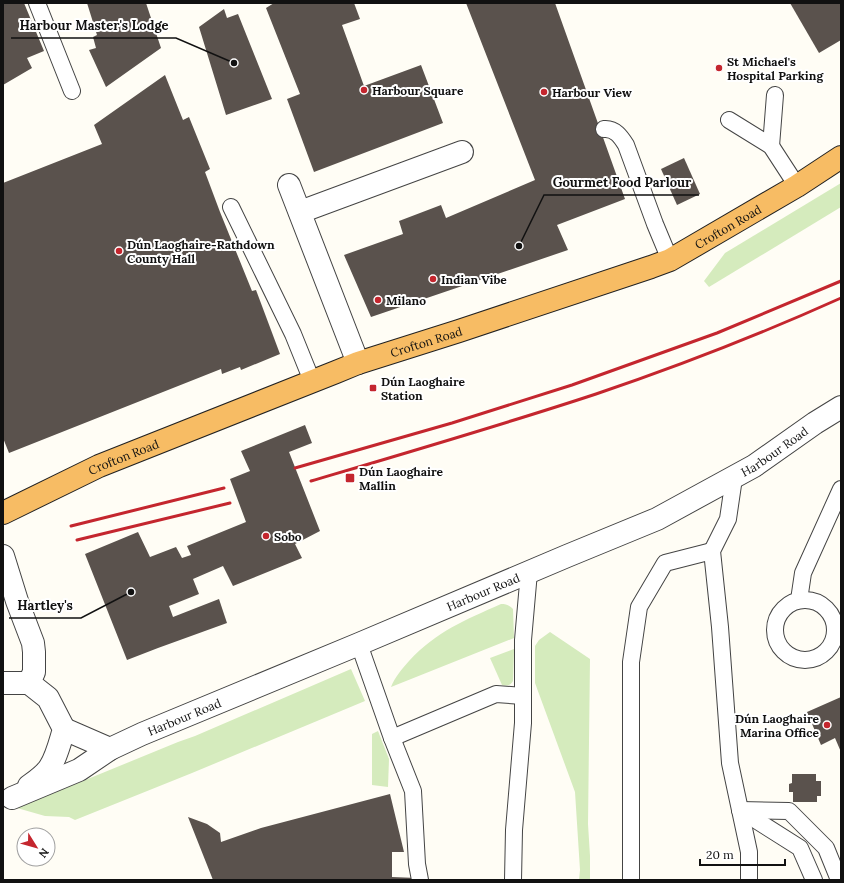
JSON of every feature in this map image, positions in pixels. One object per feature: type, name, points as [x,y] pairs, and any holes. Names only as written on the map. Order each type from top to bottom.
[{"type":"highway","name":"Crofton Road","points":[[3,513],[98,466],[358,363],[459,331],[670,260],[797,186],[841,157]]},
{"type":"street","points":[[300,212],[462,152]]},
{"type":"street","points":[[289,185],[358,363]]},
{"type":"street","name":"Harbour Road","points":[[8,800],[79,770],[110,749],[178,719],[657,519],[754,466],[815,423],[841,407]]},
{"type":"street","points":[[3,556],[33,642],[34,672],[29,683]]},
{"type":"street","points":[[3,683],[29,683],[48,698],[64,729],[110,749]]},
{"type":"street","points":[[8,800],[39,779],[50,768],[56,755],[64,729]]},
{"type":"lane","points":[[37,3],[72,91]]},
{"type":"lane","points":[[771,146],[775,95]]},
{"type":"lane","points":[[729,120],[771,146],[797,186]]},
{"type":"lane","points":[[604,129],[614,131],[620,136],[626,145],[670,260]]},
{"type":"lane","points":[[232,207],[294,334],[312,381]]},
{"type":"lane","points":[[734,478],[728,519],[712,551],[720,626],[730,763],[749,852],[749,880]]},
{"type":"lane","points":[[799,600],[802,573],[841,489]]},
{"type":"lane","points":[[631,880],[631,662],[639,607],[665,564],[712,551]]},
{"type":"lane","points":[[513,880],[514,830],[523,723],[524,640],[529,572]]},
{"type":"lane","points":[[359,644],[392,738],[413,791],[416,864],[420,880]]},
{"type":"lane","points":[[392,738],[496,694],[523,696]]},
{"type":"lane","points":[[740,810],[800,848],[814,880]]},
{"type":"lane","points":[[740,810],[789,810],[826,848],[839,880]]},
{"type":"green space","points":[[841,183],[841,207],[709,287],[704,281],[725,253]]},
{"type":"green space","points":[[501,604],[507,605],[513,609],[514,638],[391,687],[406,664],[430,642],[463,621]]},
{"type":"green space","points":[[550,632],[590,659],[588,824],[590,880],[579,880],[580,870],[575,792],[535,683],[535,646],[539,640]]},
{"type":"green space","points":[[514,649],[513,681],[511,684],[505,686],[502,685],[490,658]]},
{"type":"green space","points":[[351,669],[365,701],[75,820],[69,817],[45,816],[17,808],[195,736]]},
{"type":"green space","points":[[378,731],[389,759],[388,787],[372,785],[372,734]]},
{"type":"building","points":[[3,3],[24,3],[44,51],[27,58],[32,68],[3,85]]},
{"type":"building","points":[[87,3],[146,3],[161,48],[106,87],[89,50],[96,48],[93,37],[97,35]]},
{"type":"building","name":"Harbour Square","points":[[274,3],[354,3],[360,19],[342,25],[364,86],[421,65],[443,123],[314,172],[287,99],[300,94],[266,8]]},
{"type":"building","name":"Harbour View","points":[[466,3],[555,3],[625,199],[557,225],[568,250],[371,317],[344,255],[403,234],[399,221],[441,205],[446,218],[535,180]]},
{"type":"building","points":[[790,3],[841,3],[841,40],[819,53]]},
{"type":"building","points":[[224,9],[227,18],[238,14],[272,99],[226,115],[199,27]]},
{"type":"building","name":"Dún Laoghaire-Rathdown County Hall","points":[[165,75],[183,120],[189,117],[210,169],[205,172],[220,212],[252,291],[256,290],[280,354],[241,370],[240,367],[222,374],[221,369],[9,453],[3,438],[3,183],[102,144],[94,125]]},
{"type":"building","points":[[684,158],[700,194],[677,205],[661,169]]},
{"type":"building","points":[[305,425],[312,443],[289,452],[320,531],[295,544],[302,558],[233,586],[223,566],[193,579],[199,594],[169,606],[173,617],[219,599],[227,623],[127,660],[85,554],[138,532],[150,557],[176,547],[182,558],[191,555],[187,546],[246,522],[230,479],[250,471],[241,451]]},
{"type":"building","name":"Dún Laoghaire Marina Office","points":[[841,697],[841,752],[835,738],[821,745],[807,712]]},
{"type":"building","points":[[792,774],[816,774],[816,781],[821,781],[821,796],[817,796],[817,802],[793,802],[793,792],[789,792],[789,784],[792,783]]},
{"type":"building","points":[[390,794],[404,852],[392,852],[392,877],[417,878],[417,880],[213,880],[188,817],[207,824],[220,833],[221,842],[261,828]]},
{"type":"railway","points":[[295,468],[452,423],[572,385],[717,333],[841,281]]},
{"type":"railway","points":[[311,481],[490,428],[627,383],[750,337],[841,298]]},
{"type":"railway","points":[[71,526],[224,488]]},
{"type":"railway","points":[[77,540],[230,503]]},
{"type":"place","name":"Harbour Master's Lodge","points":[[234,63]]},
{"type":"place","name":"St Michael's Hospital Parking","points":[[719,68]]},
{"type":"place","name":"Harbour Square","points":[[364,90]]},
{"type":"place","name":"Harbour View","points":[[544,92]]},
{"type":"place","name":"Gourmet Food Parlour","points":[[519,246]]},
{"type":"place","name":"Dún Laoghaire-Rathdown County Hall","points":[[119,251]]},
{"type":"place","name":"Indian Vibe","points":[[433,279]]},
{"type":"place","name":"Milano","points":[[378,300]]},
{"type":"place","name":"Dún Laoghaire Station","points":[[373,388]]},
{"type":"place","name":"Dún Laoghaire Mallin","points":[[350,478]]},
{"type":"place","name":"Sobo","points":[[266,536]]},
{"type":"place","name":"Hartley's","points":[[131,592]]},
{"type":"place","name":"Dún Laoghaire Marina Office","points":[[827,725]]}]
